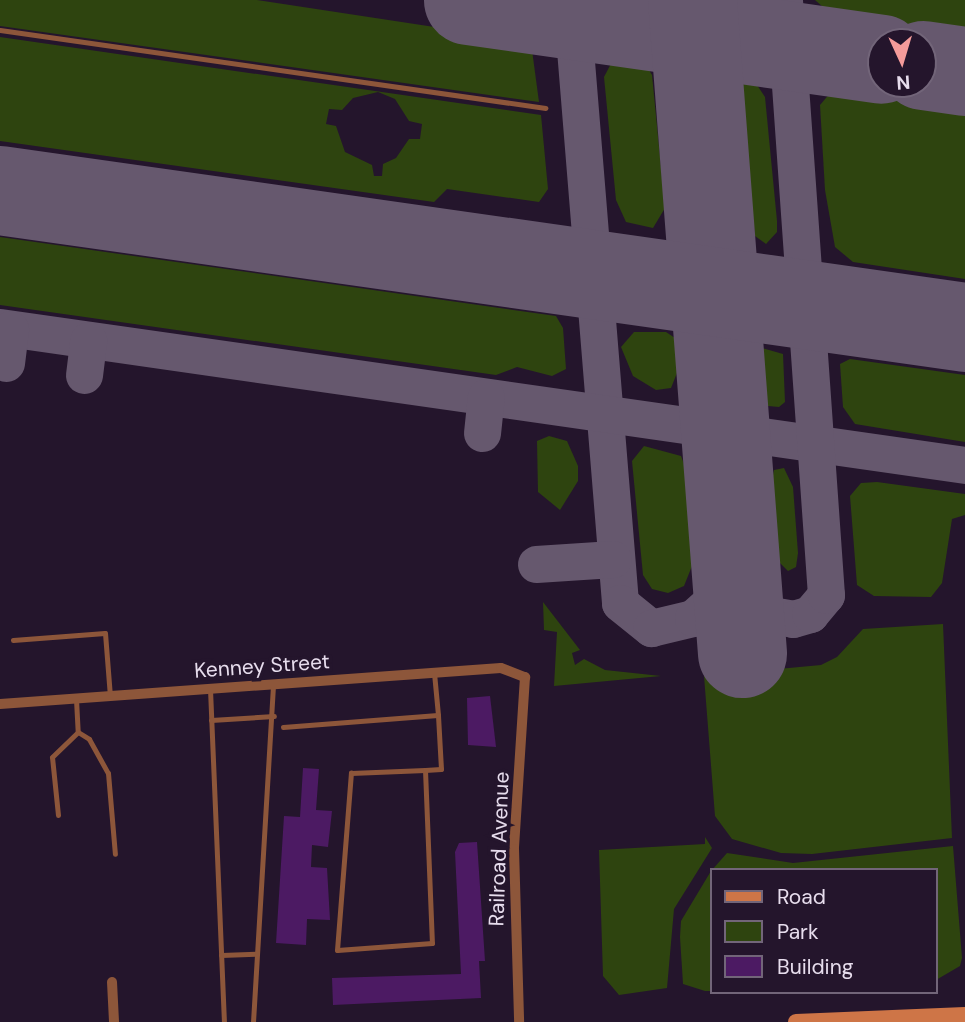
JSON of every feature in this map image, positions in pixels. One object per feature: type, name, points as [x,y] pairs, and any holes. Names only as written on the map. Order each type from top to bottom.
[{"type":"main road","points":[[796,1022],[965,1015]]},
{"type":"street","name":"Kenney Street","points":[[0,704],[500,668],[525,677]]},
{"type":"street","name":"Railroad Avenue","points":[[519,1022],[514,849],[525,677]]},
{"type":"street","points":[[112,982],[114,1022]]},
{"type":"lane","points":[[0,30],[545,108]]},
{"type":"lane","points":[[13,640],[104,633],[110,696]]},
{"type":"lane","points":[[425,770],[432,943],[337,950],[351,773],[442,769],[434,673]]},
{"type":"lane","points":[[253,1022],[274,716],[273,685]]},
{"type":"lane","points":[[210,689],[224,1022]]},
{"type":"lane","points":[[58,815],[52,757],[78,732],[76,699]]},
{"type":"lane","points":[[283,727],[438,715]]},
{"type":"lane","points":[[211,720],[274,716]]},
{"type":"lane","points":[[78,732],[89,739],[108,773],[115,854]]},
{"type":"lane","points":[[221,955],[257,954]]},
{"type":"green space","points":[[0,0],[257,0],[514,39],[532,50],[539,102],[0,26]]},
{"type":"green space","points":[[815,0],[965,0],[965,32],[937,34],[937,28],[889,28],[839,21]]},
{"type":"green space","points":[[0,37],[541,115],[548,189],[539,202],[447,189],[434,202],[0,141]],"holes":[[[378,92],[395,99],[409,121],[422,124],[420,139],[409,139],[396,158],[383,164],[382,176],[374,176],[372,165],[345,152],[336,126],[326,124],[329,109],[342,110],[353,98]]]},
{"type":"green space","points":[[615,56],[641,57],[652,75],[665,208],[653,228],[626,222],[616,200],[604,77]]},
{"type":"green space","points":[[743,75],[751,76],[765,97],[777,221],[777,232],[766,244],[755,236],[740,94]]},
{"type":"green space","points":[[858,88],[867,89],[867,98],[937,97],[965,100],[965,279],[853,262],[835,247],[825,190],[820,105],[831,92]]},
{"type":"green space","points":[[0,237],[556,316],[563,328],[566,369],[552,376],[517,367],[496,375],[0,305]]},
{"type":"green space","points":[[634,332],[666,332],[675,338],[679,368],[671,388],[656,390],[633,376],[621,347]]},
{"type":"green space","points":[[759,347],[783,354],[785,402],[779,407],[768,406],[764,399]]},
{"type":"green space","points":[[850,359],[965,375],[965,442],[855,424],[843,407],[840,364]]},
{"type":"green space","points":[[549,436],[567,441],[578,466],[578,481],[560,510],[538,492],[537,441]]},
{"type":"green space","points":[[644,446],[681,456],[687,472],[692,566],[684,586],[668,593],[652,589],[643,575],[632,461]]},
{"type":"green space","points":[[784,468],[793,487],[798,553],[796,567],[788,571],[779,562],[772,480],[774,470]]},
{"type":"green space","points":[[877,482],[965,494],[965,515],[952,519],[942,583],[931,597],[874,596],[857,585],[850,496],[861,483]]},
{"type":"green space","points":[[543,602],[580,650],[572,653],[575,665],[584,659],[605,670],[661,676],[554,686],[557,632],[544,630]]},
{"type":"green space","points":[[943,624],[952,838],[812,854],[781,853],[732,839],[715,816],[704,676],[821,665],[837,657],[863,629]]},
{"type":"green space","points":[[705,837],[712,848],[674,909],[667,988],[619,995],[603,976],[599,850],[705,844]]},
{"type":"green space","points":[[953,846],[962,958],[960,966],[937,979],[937,868],[714,868],[727,853],[793,863]]},
{"type":"green space","points":[[710,873],[710,991],[683,984],[681,921]]},
{"type":"building","points":[[490,696],[496,747],[468,745],[467,698]]},
{"type":"building","points":[[303,768],[319,769],[316,810],[332,811],[328,847],[312,845],[311,867],[327,868],[330,920],[307,919],[306,945],[276,943],[284,816],[300,817]]},
{"type":"building","points":[[477,842],[485,961],[479,961],[481,998],[333,1005],[332,978],[461,974],[455,852],[459,843]]},
{"type":"taxiway","points":[[571,0],[620,603],[651,628],[693,618],[713,600],[735,553]]},
{"type":"taxiway","points":[[735,553],[756,601],[771,615],[793,619],[810,614],[826,595],[784,0]]},
{"type":"taxiway","points":[[795,44],[867,54]]},
{"type":"taxiway","points":[[937,62],[965,63]]},
{"type":"taxiway","points":[[0,327],[965,465]]},
{"type":"taxiway","points":[[6,363],[10,329]]},
{"type":"taxiway","points":[[84,375],[88,340]]},
{"type":"taxiway","points":[[482,433],[486,397]]},
{"type":"taxiway","points":[[536,564],[613,559]]},
{"type":"runway","points":[[468,0],[867,57]]},
{"type":"runway","points":[[692,0],[742,653]]},
{"type":"runway","points":[[937,67],[965,71]]},
{"type":"runway","points":[[0,190],[965,327]]}]
